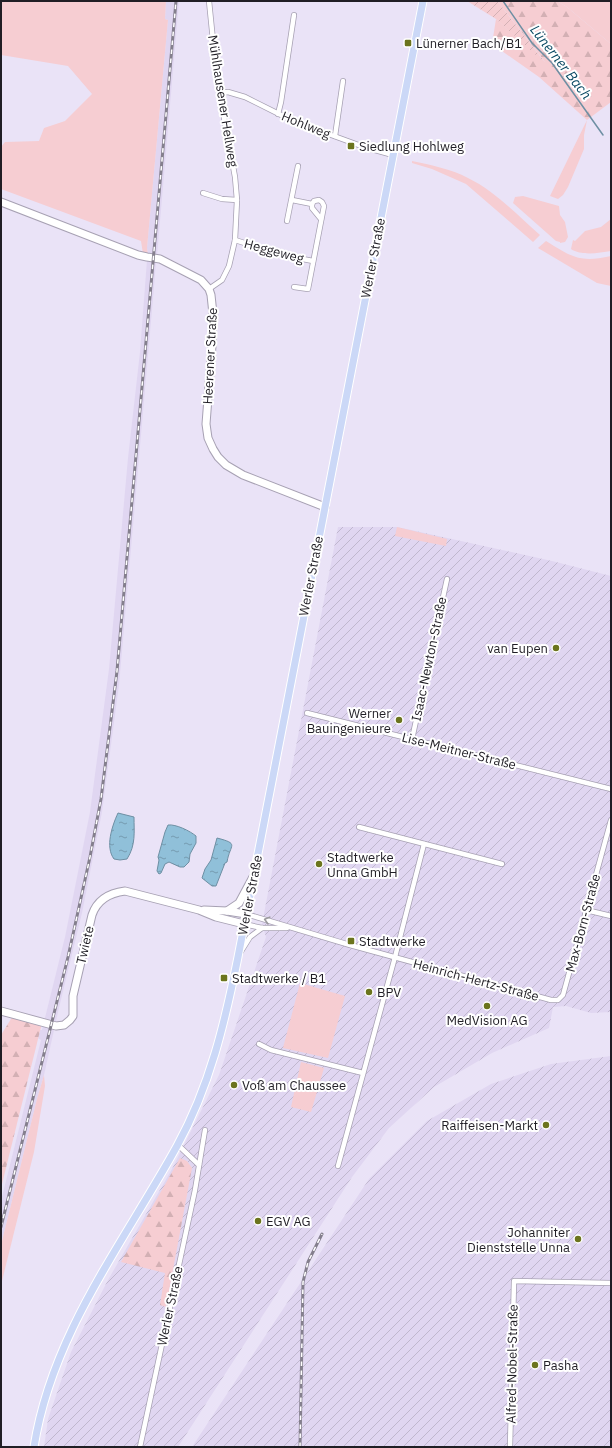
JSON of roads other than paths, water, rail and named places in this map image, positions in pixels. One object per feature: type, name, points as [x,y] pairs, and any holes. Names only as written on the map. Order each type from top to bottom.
[{"type":"main road","name":"Werler Straße","points":[[34,1447],[50,1382],[68,1337],[95,1283],[178,1145],[195,1109],[213,1063],[224,1025],[422,1]]},
{"type":"street","name":"Mühlhausener Hellweg","points":[[209,1],[217,80],[235,177],[237,200],[235,240],[229,266],[225,275],[217,285],[209,289]]},
{"type":"street","points":[[278,114],[283,94],[294,15]]},
{"type":"street","points":[[335,136],[343,81]]},
{"type":"street","name":"Hohlweg","points":[[220,93],[228,92],[245,97],[258,102],[293,121],[393,155]]},
{"type":"street","points":[[287,221],[298,166]]},
{"type":"street","points":[[203,193],[222,200],[237,200]]},
{"type":"street","name":"Heggeweg","points":[[292,200],[312,204],[316,200],[322,202],[324,206],[308,288],[294,286]]},
{"type":"street","name":"Heerener Straße","points":[[1,202],[80,234],[138,255],[164,260],[201,280],[209,289],[214,314],[206,424],[208,438],[213,449],[226,465],[243,474],[325,506]]},
{"type":"street","points":[[312,204],[312,208],[321,219]]},
{"type":"street","name":"Heggeweg","points":[[235,240],[282,255],[313,261]]},
{"type":"street","name":"Isaac-Newton-Straße","points":[[412,739],[447,579]]},
{"type":"street","name":"Lise-Meitner-Straße","points":[[307,713],[611,789]]},
{"type":"street","name":"Max-Born-Straße","points":[[558,1000],[563,995],[611,820]]},
{"type":"street","points":[[359,827],[502,864]]},
{"type":"street","name":"Heinrich-Hertz-Straße","points":[[395,957],[424,844]]},
{"type":"street","points":[[227,911],[239,903],[253,877]]},
{"type":"street","name":"Twiete","points":[[1,1011],[56,1026],[64,1025],[70,1020],[73,1016],[73,996],[92,915],[95,908],[104,898],[118,892],[125,891],[199,910],[207,914],[244,924]]},
{"type":"street","name":"Twiete","points":[[199,910],[227,911],[246,914]]},
{"type":"street","points":[[586,910],[611,916]]},
{"type":"street","name":"Heinrich-Hertz-Straße","points":[[246,914],[277,923],[288,928],[551,1000],[558,1000]]},
{"type":"street","name":"Heinrich-Hertz-Straße","points":[[244,924],[262,928],[288,928]]},
{"type":"street","points":[[238,957],[250,937],[262,928]]},
{"type":"street","points":[[338,1166],[395,957]]},
{"type":"street","points":[[259,1044],[271,1050],[363,1073]]},
{"type":"street","name":"Werler Straße","points":[[140,1447],[205,1130]]},
{"type":"street","points":[[178,1145],[199,1165]]},
{"type":"street","name":"Alfred-Nobel-Straße","points":[[510,1447],[514,1281],[611,1283]]},
{"type":"water","points":[[118,813],[134,817],[134,838],[132,849],[127,859],[120,860],[114,859],[110,849],[110,836]]},
{"type":"water","points":[[168,825],[187,830],[196,836],[196,843],[190,854],[189,862],[184,867],[180,867],[169,862],[165,864],[161,873],[159,874],[157,871],[159,860],[158,857]]},
{"type":"water","points":[[217,838],[231,843],[232,846],[227,862],[225,863],[216,886],[212,886],[202,878],[205,869],[211,860]]},
{"type":"waterway","name":"Lünerner Bach","points":[[503,1],[532,43],[552,63],[603,135]]},
{"type":"railway","points":[[1,1227],[68,957],[101,799],[117,671],[176,1]]},
{"type":"railway","points":[[300,1447],[303,1282],[308,1262],[322,1234]]},
{"type":"place","name":"Lünerner Bach/B1","points":[[408,43]]},
{"type":"place","name":"Siedlung Hohlweg","points":[[351,146]]},
{"type":"place","name":"van Eupen","points":[[556,648]]},
{"type":"place","name":"Werner Bauingenieure","points":[[399,720]]},
{"type":"place","name":"Stadtwerke Unna GmbH","points":[[319,864]]},
{"type":"place","name":"Stadtwerke","points":[[351,941]]},
{"type":"place","name":"Stadtwerke / B1","points":[[224,978]]},
{"type":"place","name":"BPV","points":[[369,992]]},
{"type":"place","name":"MedVision AG","points":[[487,1006]]},
{"type":"place","name":"Voß am Chaussee","points":[[234,1085]]},
{"type":"place","name":"Raiffeisen-Markt","points":[[546,1125]]},
{"type":"place","name":"EGV AG","points":[[258,1221]]},
{"type":"place","name":"Johanniter Dienststelle Unna","points":[[578,1239]]},
{"type":"place","name":"Pasha","points":[[535,1365]]}]
